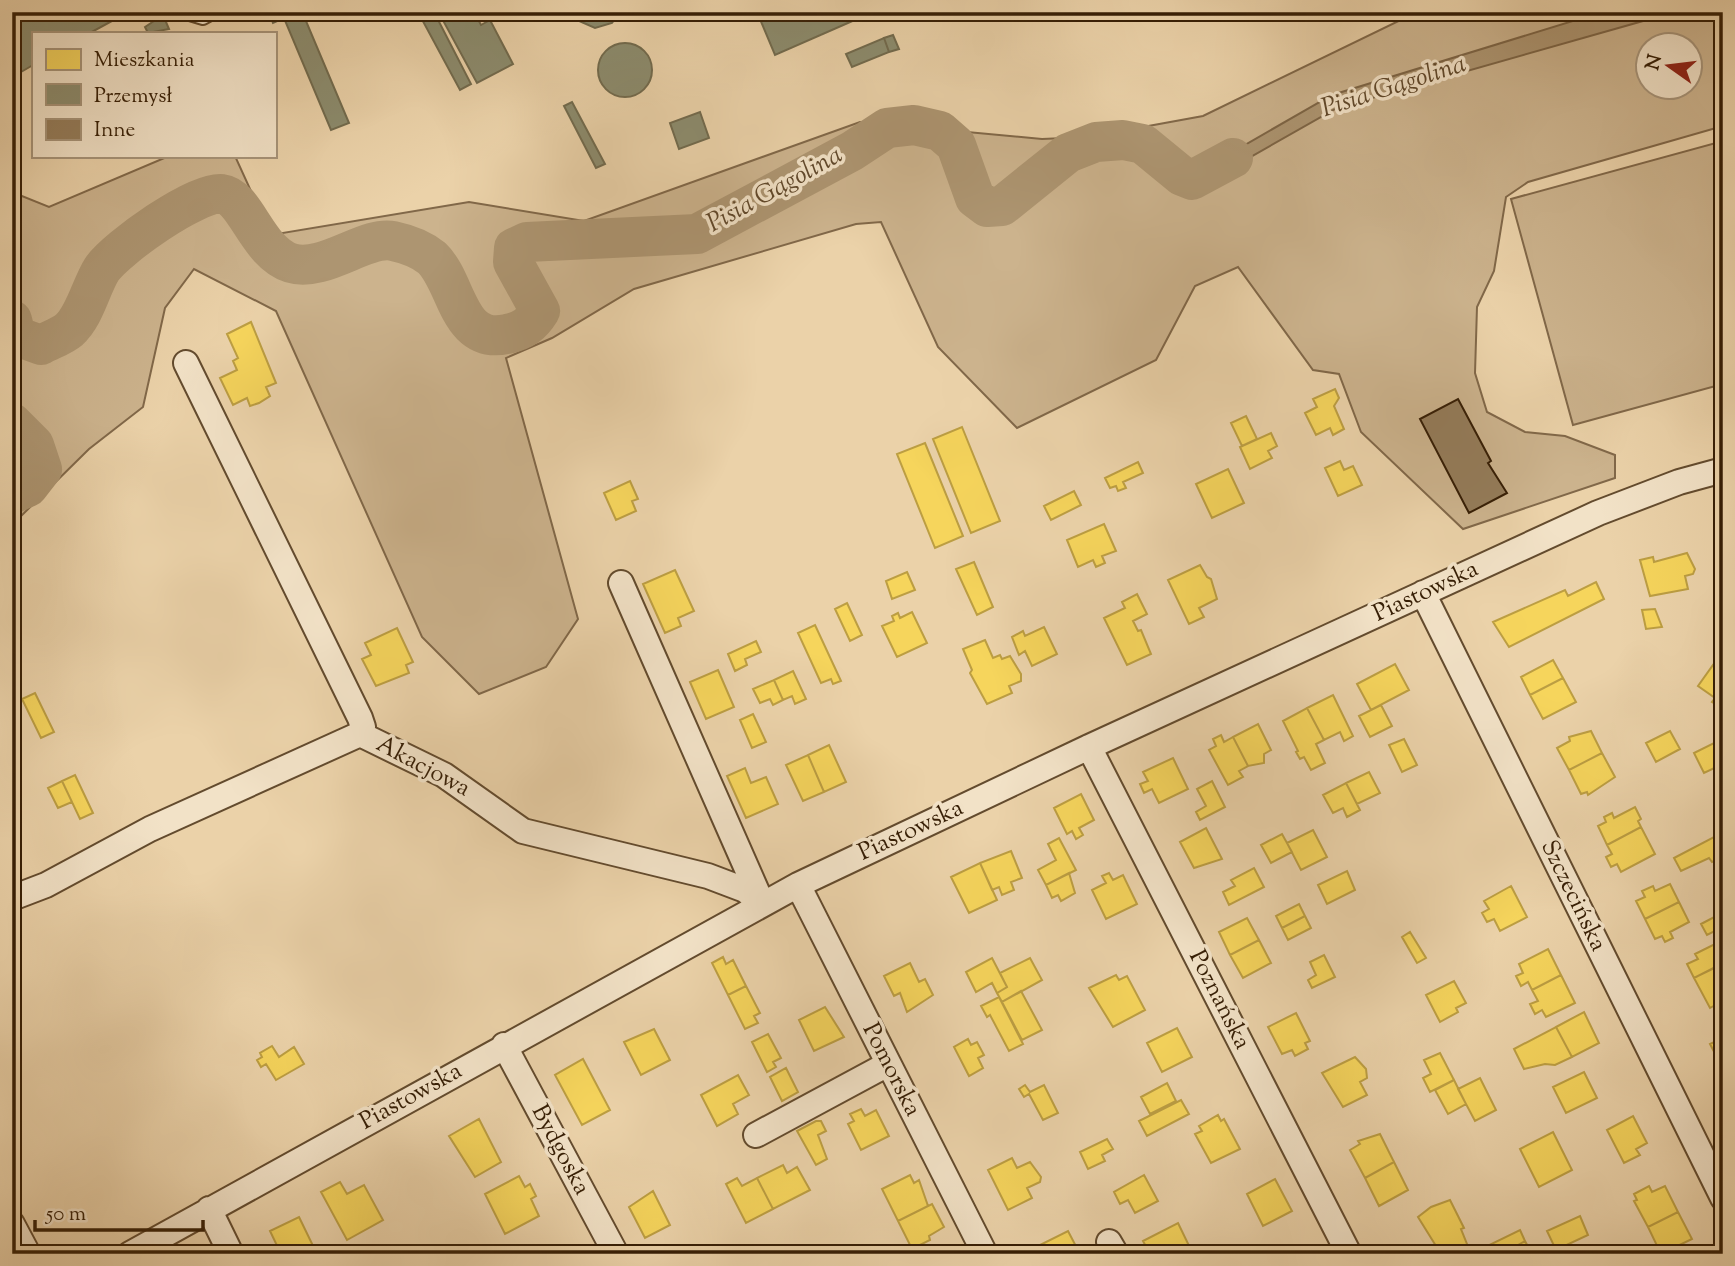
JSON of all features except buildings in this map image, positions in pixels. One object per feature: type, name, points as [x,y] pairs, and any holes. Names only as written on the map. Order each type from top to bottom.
[{"type":"street","points":[[186,363],[360,718],[363,727],[360,734]]},
{"type":"street","name":"Piastowska","points":[[130,1254],[504,1045],[798,885],[1089,747],[1598,513],[1679,482],[1723,470]]},
{"type":"street","points":[[621,583],[763,904]]},
{"type":"street","name":"Szczecińska","points":[[1423,593],[1723,1198]]},
{"type":"street","name":"Akacjowa","points":[[12,898],[47,885],[161,823],[360,734],[444,775],[523,831],[708,876],[745,890],[763,904]]},
{"type":"street","name":"Poznańska","points":[[1089,747],[1349,1254]]},
{"type":"street","name":"Pomorska","points":[[798,885],[985,1254]]},
{"type":"street","name":"Bydgoska","points":[[504,1045],[616,1254]]},
{"type":"street","points":[[756,1135],[888,1064]]},
{"type":"street","points":[[209,1209],[231,1254]]},
{"type":"street","points":[[12,1224],[28,1254]]},
{"type":"lane","points":[[183,12],[203,18],[214,12]]},
{"type":"shaded area","points":[[1417,12],[1723,12],[1723,126],[1528,182],[1506,197],[1494,271],[1477,307],[1475,373],[1487,412],[1525,432],[1565,436],[1615,455],[1615,478],[1463,529],[1361,432],[1339,374],[1313,370],[1238,267],[1195,286],[1156,360],[1017,428],[938,347],[881,222],[856,224],[634,289],[552,338],[506,358],[578,619],[546,667],[479,694],[422,637],[276,311],[194,269],[165,308],[143,407],[89,449],[16,521],[12,529],[12,192],[49,207],[164,158],[236,158],[271,235],[469,202],[584,221],[860,122],[1042,139],[1088,137],[1203,116]]},
{"type":"shaded area","points":[[1723,141],[1723,384],[1573,425],[1511,199]]},
{"type":"water","points":[[1602,12],[1658,12],[1650,19],[1337,108],[1201,185],[1182,176],[1236,150],[1332,95]]},
{"type":"waterway","name":"Pisia Gągolina","points":[[12,320],[16,336],[41,345],[66,332],[75,324],[84,309],[102,269],[123,248],[177,211],[194,202],[222,194],[238,205],[269,248],[291,263],[317,263],[382,241],[398,242],[419,249],[441,269],[468,321],[478,330],[490,335],[513,333],[522,329],[540,311],[513,262],[514,248],[527,242],[697,234],[852,151],[887,128],[914,125],[940,131],[956,145],[975,198],[987,207],[1002,206],[1068,153],[1096,142],[1123,140],[1143,144],[1182,176],[1192,180],[1233,158]]},
{"type":"waterway","name":"Pisia Gągolina","points":[[12,423],[34,445],[42,469],[28,487],[12,494]]}]
